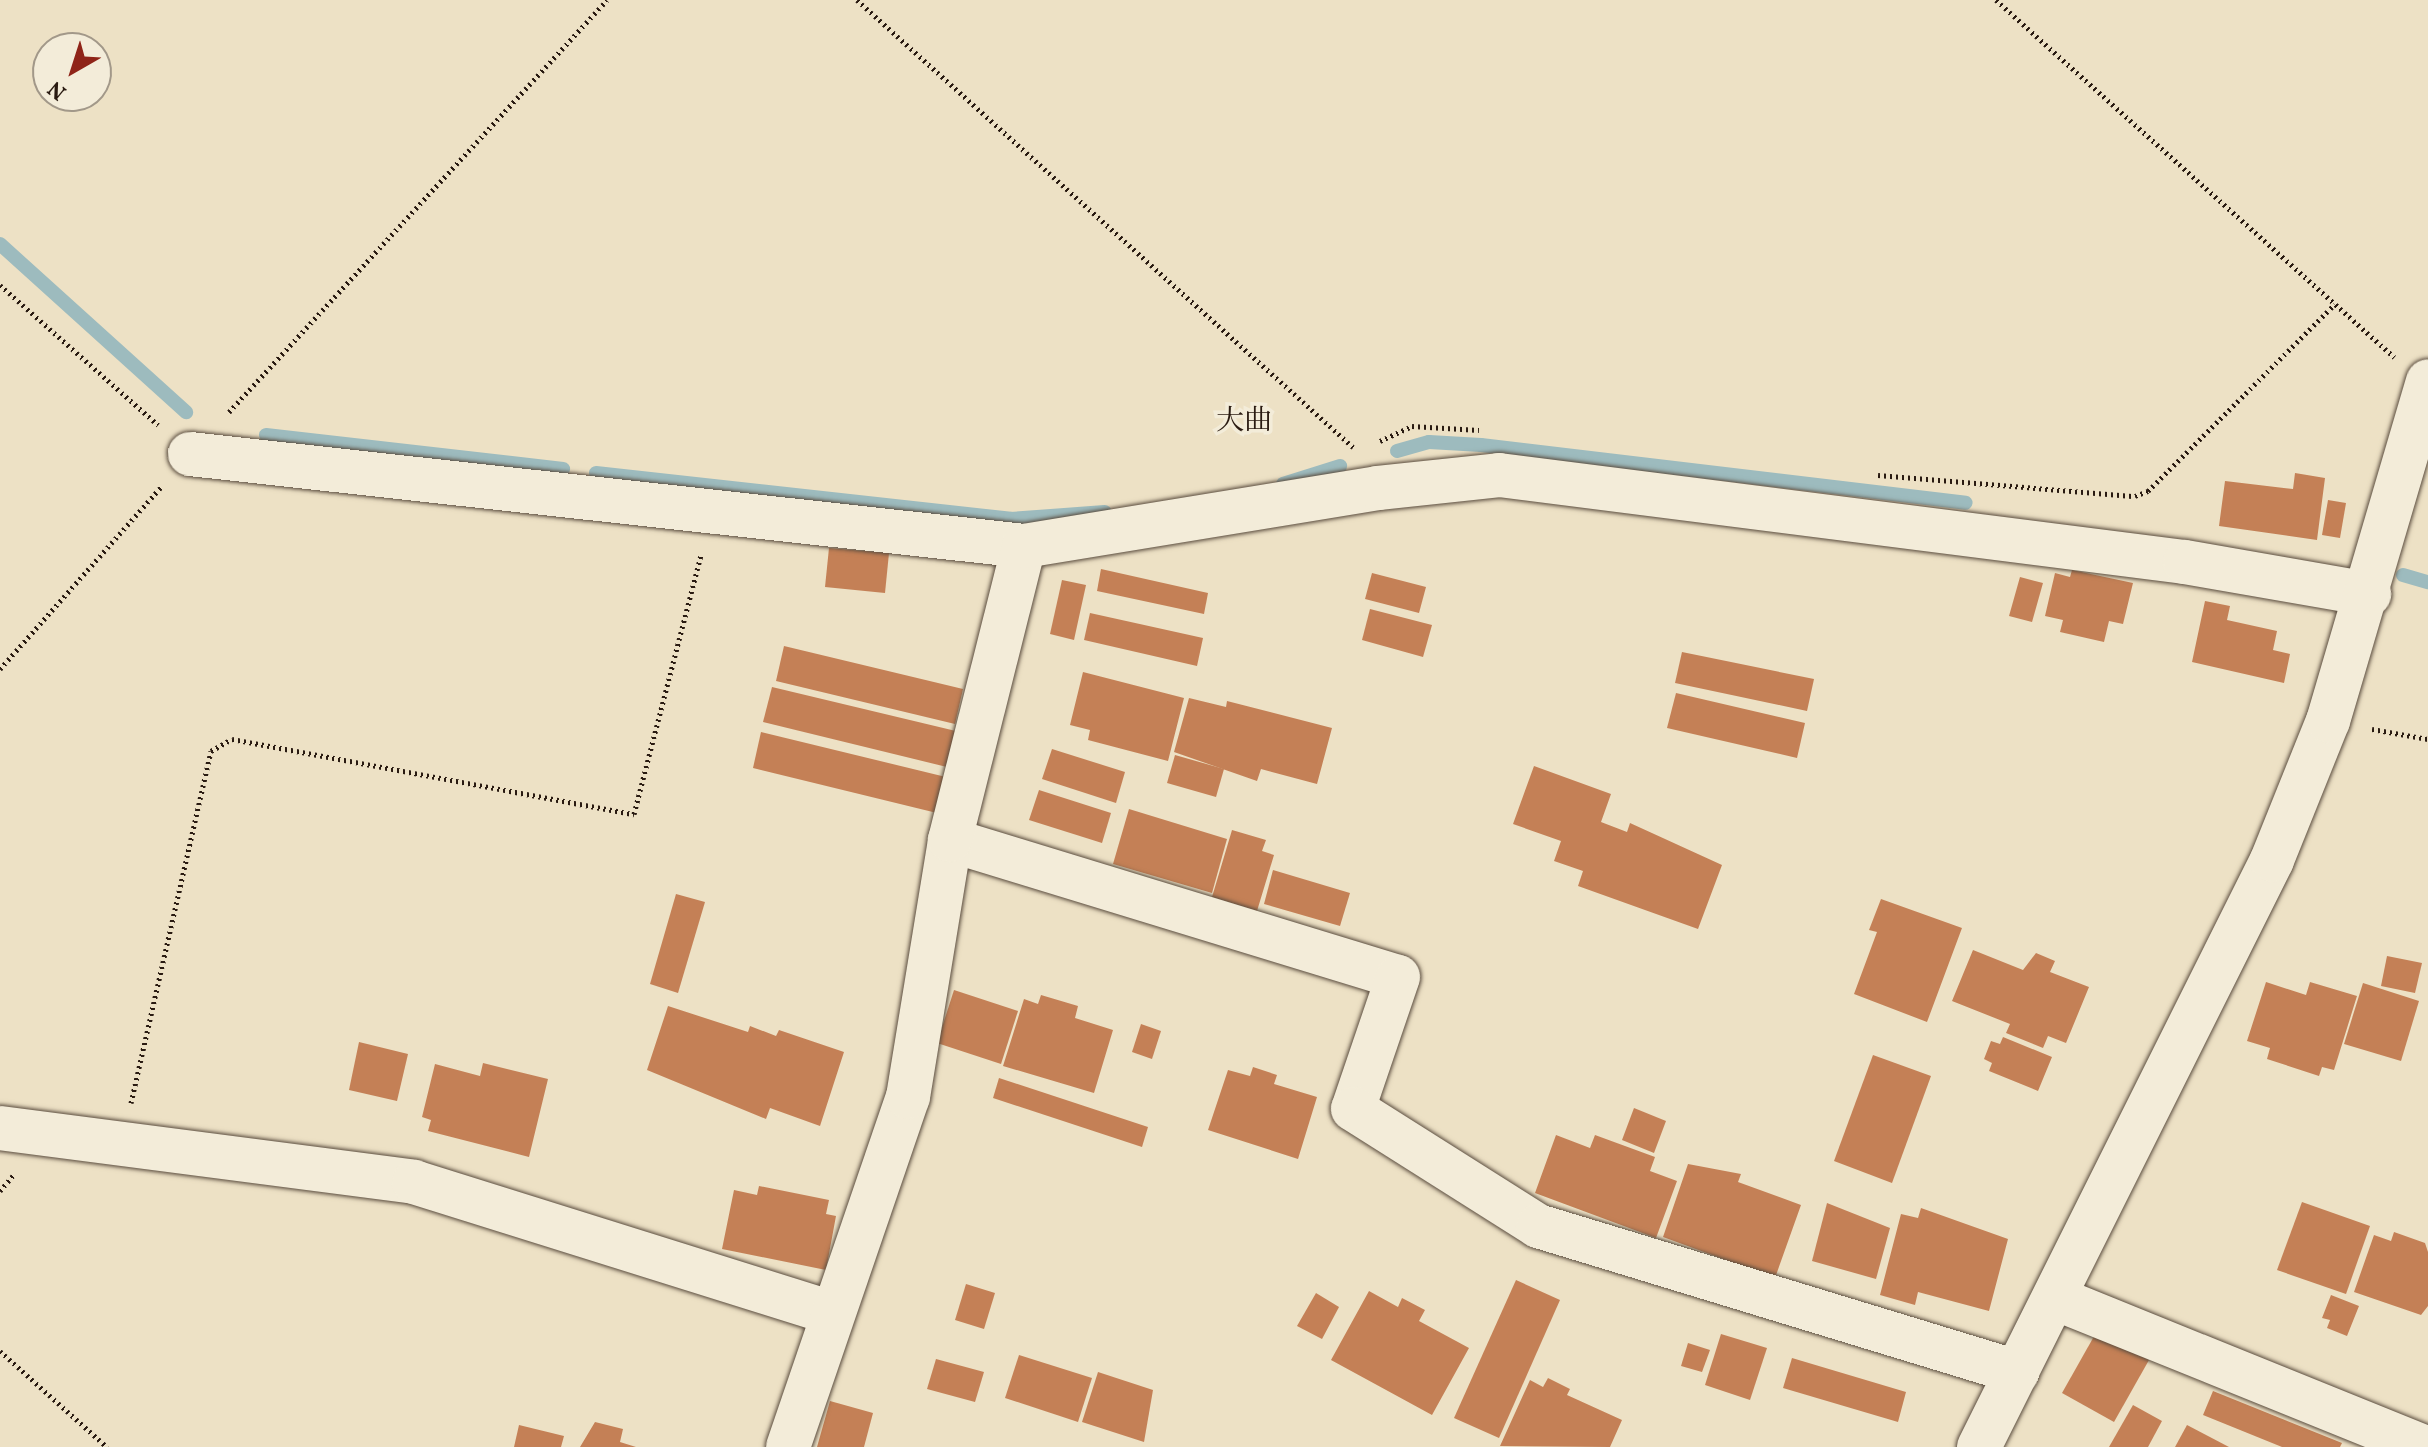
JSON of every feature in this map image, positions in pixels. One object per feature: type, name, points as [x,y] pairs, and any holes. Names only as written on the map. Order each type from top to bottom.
[{"type":"street","points":[[1979,1447],[2272,860],[2328,721],[2369,594],[2427,384]]},
{"type":"street","points":[[190,454],[711,515],[1024,546],[1368,469],[1499,475],[2185,562],[2369,594]]},
{"type":"street","points":[[788,1447],[831,1313],[908,1097],[950,840],[1024,546]]},
{"type":"street","points":[[950,840],[1398,977],[1353,1109],[1538,1226],[2017,1372]]},
{"type":"street","points":[[0,1128],[414,1182],[831,1313]]},
{"type":"street","points":[[2055,1298],[2424,1447]]},
{"type":"path","points":[[0,669],[190,454],[607,0]]},
{"type":"path","points":[[857,0],[1368,469],[1412,426],[1491,431]]},
{"type":"path","points":[[1996,0],[2427,384]]},
{"type":"path","points":[[0,285],[190,454]]},
{"type":"path","points":[[1874,474],[2135,496],[2148,491],[2335,304]]},
{"type":"path","points":[[122,1143],[211,751],[232,739],[634,814],[711,515]]},
{"type":"path","points":[[2328,721],[2428,739]]},
{"type":"path","points":[[0,1351],[107,1447]]},
{"type":"building","points":[[2295,473],[2325,478],[2317,540],[2219,526],[2225,481],[2293,489]]},
{"type":"building","points":[[2328,500],[2346,503],[2340,538],[2322,535]]},
{"type":"building","points":[[829,548],[889,553],[885,593],[825,587]]},
{"type":"building","points":[[1101,569],[1208,593],[1204,614],[1097,591]]},
{"type":"building","points":[[2072,570],[2133,583],[2123,624],[2109,621],[2104,642],[2060,632],[2063,620],[2045,616],[2055,573],[2070,577]]},
{"type":"building","points":[[1372,573],[1426,587],[1419,613],[1365,599]]},
{"type":"building","points":[[2020,577],[2043,583],[2032,622],[2009,616]]},
{"type":"building","points":[[1062,580],[1086,585],[1074,640],[1050,634]]},
{"type":"building","points":[[2205,601],[2230,606],[2227,620],[2277,631],[2273,650],[2290,654],[2284,683],[2192,662]]},
{"type":"building","points":[[1370,609],[1432,625],[1423,657],[1362,640]]},
{"type":"building","points":[[1090,613],[1203,638],[1197,666],[1084,640]]},
{"type":"building","points":[[784,646],[963,689],[955,724],[776,681]]},
{"type":"building","points":[[1682,652],[1814,679],[1807,711],[1675,683]]},
{"type":"building","points":[[1083,672],[1184,698],[1168,761],[1088,740],[1090,730],[1070,725]]},
{"type":"building","points":[[772,687],[960,732],[951,768],[763,722]]},
{"type":"building","points":[[1676,693],[1805,723],[1797,758],[1667,728]]},
{"type":"building","points":[[1189,698],[1226,707],[1227,701],[1332,728],[1317,784],[1261,769],[1257,781],[1174,752]]},
{"type":"building","points":[[761,732],[950,778],[941,814],[753,768]]},
{"type":"building","points":[[1052,749],[1125,772],[1116,803],[1042,779]]},
{"type":"building","points":[[1175,755],[1224,769],[1216,797],[1167,783]]},
{"type":"building","points":[[1534,766],[1611,794],[1601,822],[1627,832],[1630,823],[1722,865],[1698,929],[1578,886],[1583,871],[1554,861],[1561,841],[1513,824]]},
{"type":"building","points":[[1039,790],[1111,813],[1102,843],[1029,820]]},
{"type":"building","points":[[1129,809],[1227,839],[1212,893],[1113,864]]},
{"type":"building","points":[[1232,830],[1266,840],[1262,851],[1274,855],[1257,911],[1212,897]]},
{"type":"building","points":[[1273,870],[1350,893],[1340,926],[1264,904]]},
{"type":"building","points":[[676,894],[705,902],[678,993],[650,984]]},
{"type":"building","points":[[1881,899],[1962,928],[1927,1022],[1854,994],[1877,932],[1869,930]]},
{"type":"building","points":[[1973,950],[2023,970],[2036,953],[2055,961],[2050,972],[2089,987],[2066,1043],[2048,1036],[2043,1048],[2006,1033],[2010,1024],[1952,1001]]},
{"type":"building","points":[[2387,956],[2422,963],[2415,993],[2381,986]]},
{"type":"building","points":[[2266,982],[2306,995],[2310,982],[2357,996],[2334,1070],[2322,1067],[2319,1076],[2267,1059],[2270,1048],[2247,1041]]},
{"type":"building","points":[[2363,983],[2419,1001],[2401,1061],[2344,1044]]},
{"type":"building","points":[[954,990],[1018,1011],[1001,1064],[937,1043]]},
{"type":"building","points":[[1041,995],[1078,1006],[1075,1018],[1113,1030],[1094,1093],[1003,1066],[1024,999],[1038,1004]]},
{"type":"building","points":[[668,1006],[748,1032],[750,1026],[776,1036],[779,1030],[844,1052],[820,1126],[770,1108],[766,1119],[647,1070]]},
{"type":"building","points":[[1141,1024],[1161,1031],[1152,1059],[1132,1052]]},
{"type":"building","points":[[2003,1037],[2052,1057],[2038,1091],[1989,1071],[1992,1063],[1984,1059],[1991,1041],[2000,1044]]},
{"type":"building","points":[[359,1042],[408,1054],[397,1101],[349,1090]]},
{"type":"building","points":[[1873,1055],[1931,1076],[1892,1183],[1834,1161]]},
{"type":"building","points":[[483,1063],[548,1079],[529,1157],[428,1131],[431,1120],[422,1117],[435,1064],[480,1076]]},
{"type":"building","points":[[1253,1067],[1277,1075],[1274,1084],[1317,1097],[1298,1159],[1208,1130],[1228,1070],[1250,1076]]},
{"type":"building","points":[[999,1078],[1148,1127],[1142,1147],[993,1098]]},
{"type":"building","points":[[1634,1108],[1666,1121],[1654,1153],[1622,1140]]},
{"type":"building","points":[[1556,1135],[1590,1148],[1595,1135],[1655,1157],[1650,1171],[1677,1181],[1656,1238],[1535,1193]]},
{"type":"building","points":[[1688,1164],[1741,1174],[1738,1182],[1801,1205],[1775,1278],[1663,1237]]},
{"type":"building","points":[[759,1186],[829,1200],[826,1214],[836,1216],[826,1270],[722,1249],[734,1190],[757,1195]]},
{"type":"building","points":[[2302,1202],[2370,1226],[2346,1294],[2277,1270]]},
{"type":"building","points":[[1827,1203],[1890,1228],[1876,1279],[1812,1261]]},
{"type":"building","points":[[1921,1208],[2008,1239],[1989,1311],[1918,1292],[1915,1305],[1880,1295],[1901,1214],[1918,1218]]},
{"type":"building","points":[[2394,1232],[2425,1243],[2428,1252],[2428,1306],[2421,1315],[2354,1292],[2374,1235],[2391,1241]]},
{"type":"building","points":[[1516,1280],[1560,1300],[1499,1438],[1454,1418]]},
{"type":"building","points":[[966,1284],[995,1293],[984,1329],[955,1320]]},
{"type":"building","points":[[1369,1291],[1398,1307],[1402,1298],[1425,1310],[1419,1321],[1469,1348],[1432,1415],[1331,1360]]},
{"type":"building","points":[[1316,1293],[1339,1307],[1322,1339],[1297,1326]]},
{"type":"building","points":[[2331,1295],[2359,1306],[2347,1336],[2327,1328],[2330,1320],[2322,1318]]},
{"type":"building","points":[[2097,1331],[2149,1360],[2114,1422],[2062,1393]]},
{"type":"building","points":[[1721,1334],[1767,1348],[1750,1400],[1705,1385]]},
{"type":"building","points":[[1688,1343],[1710,1350],[1702,1372],[1681,1366]]},
{"type":"building","points":[[1019,1355],[1092,1378],[1078,1422],[1005,1398]]},
{"type":"building","points":[[1792,1358],[1906,1392],[1898,1422],[1783,1388]]},
{"type":"building","points":[[936,1359],[984,1372],[975,1402],[927,1389]]},
{"type":"building","points":[[1098,1372],[1153,1390],[1144,1442],[1082,1422]]},
{"type":"building","points":[[1548,1378],[1570,1389],[1567,1395],[1622,1420],[1610,1447],[1500,1446],[1530,1380],[1543,1387]]},
{"type":"building","points":[[2213,1391],[2342,1443],[2340,1447],[2282,1447],[2203,1415]]},
{"type":"building","points":[[830,1401],[873,1413],[864,1447],[817,1447]]},
{"type":"building","points":[[2133,1405],[2162,1421],[2148,1447],[2109,1447]]},
{"type":"building","points":[[595,1422],[623,1429],[620,1442],[636,1447],[580,1447]]},
{"type":"building","points":[[519,1425],[564,1436],[561,1447],[514,1447]]},
{"type":"building","points":[[2187,1425],[2229,1447],[2175,1447]]},
{"type":"waterway","points":[[0,244],[186,412]]},
{"type":"waterway","points":[[266,435],[563,469]]},
{"type":"waterway","points":[[1397,451],[1429,442],[1481,445],[1966,503]]},
{"type":"waterway","points":[[1283,484],[1340,466]]},
{"type":"waterway","points":[[596,473],[1010,519],[1105,512]]},
{"type":"waterway","points":[[2403,575],[2428,582]]},
{"type":"district","name":"大曲","points":[[1244,422]]}]
